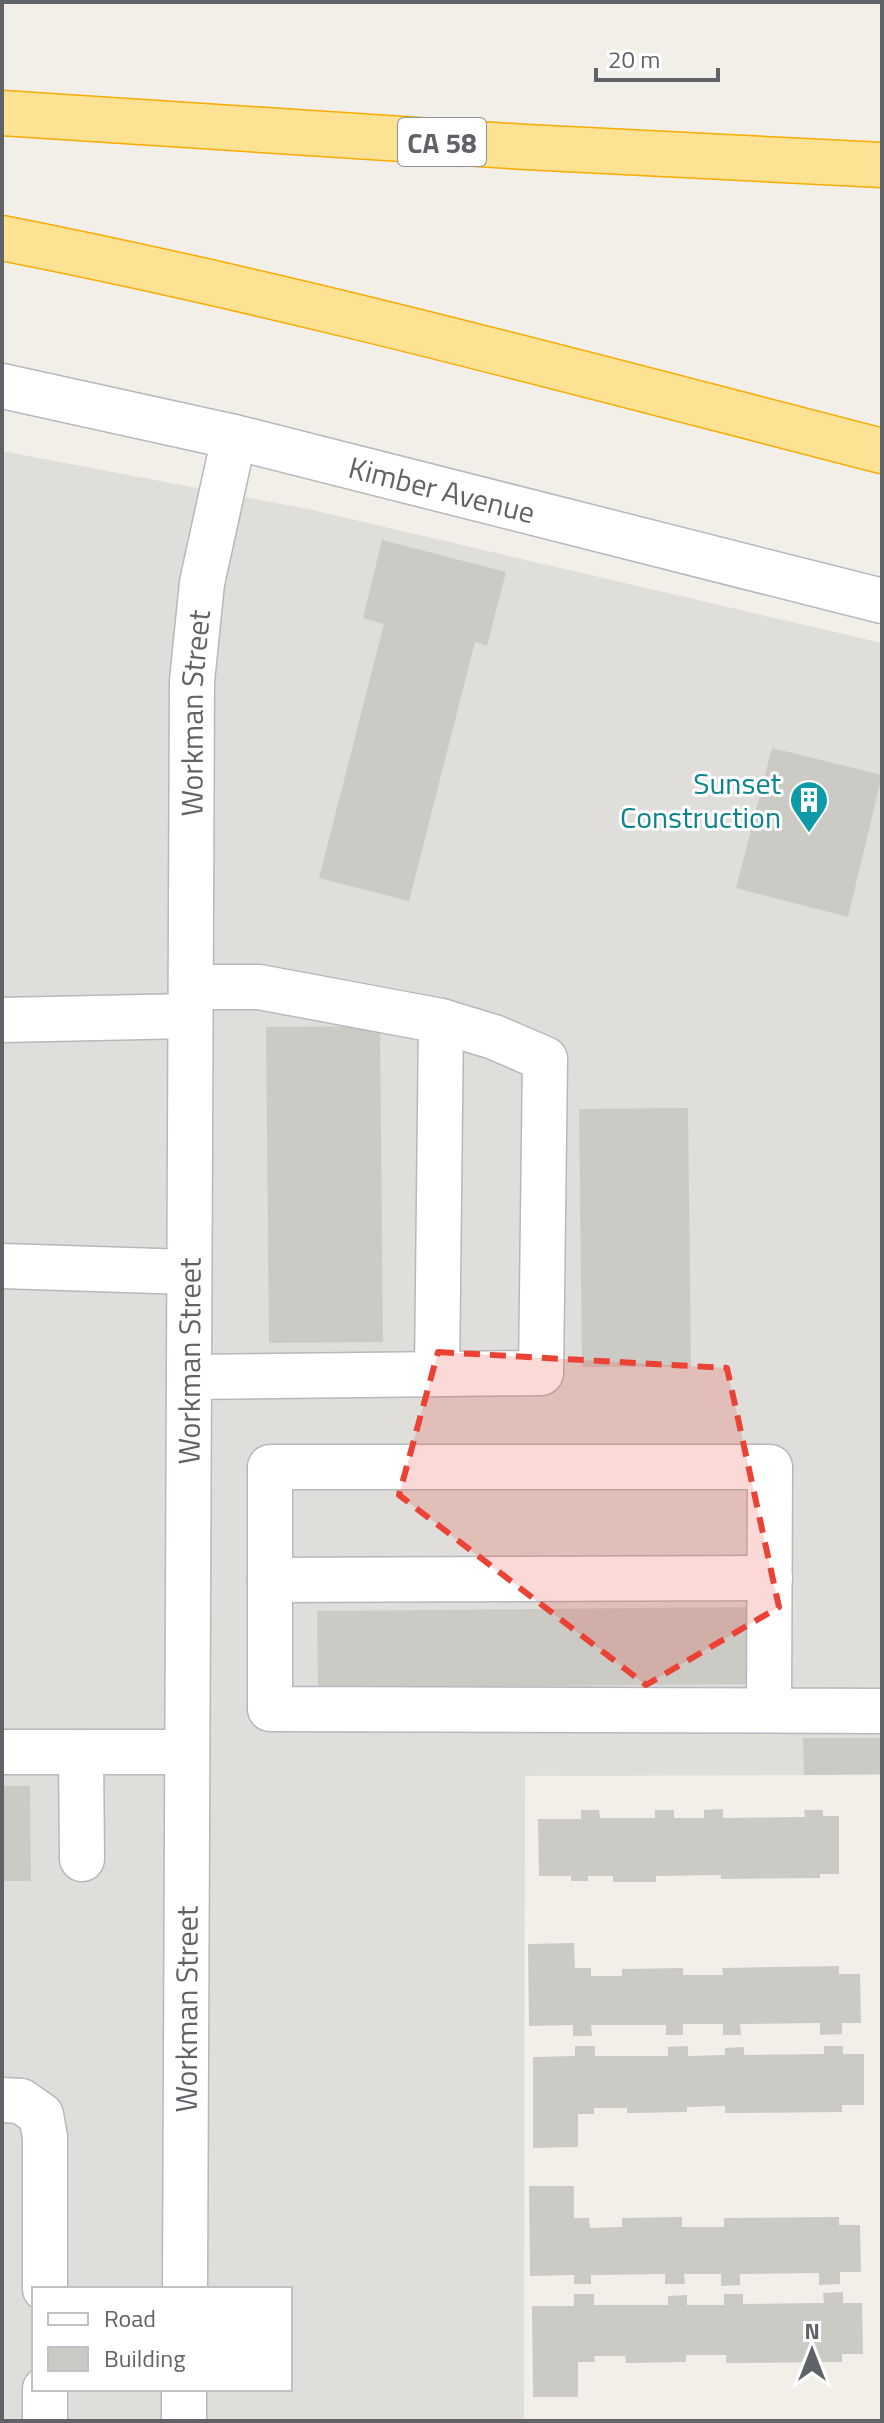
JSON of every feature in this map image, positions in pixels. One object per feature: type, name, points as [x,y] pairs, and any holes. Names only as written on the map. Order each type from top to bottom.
[{"type":"highway","name":"CA 58","points":[[2,113],[526,147],[882,165]]},
{"type":"highway","points":[[2,238],[384,324],[882,451]]},
{"type":"street","name":"Kimber Avenue","points":[[2,386],[234,437],[882,601]]},
{"type":"street","name":"Workman Street","points":[[185,2287],[192,681],[202,583],[234,437]]},
{"type":"street","points":[[2,1020],[191,1001],[259,987],[441,1021],[494,1037],[545,1059],[541,1373],[189,1377]]},
{"type":"street","points":[[437,1373],[441,1021]]},
{"type":"street","points":[[2,1266],[189,1272]]},
{"type":"street","points":[[769,1710],[770,1467],[270,1467],[270,1709],[882,1711]]},
{"type":"street","points":[[270,1580],[770,1578]]},
{"type":"street","points":[[2,1752],[187,1752]]},
{"type":"street","points":[[81,1752],[82,1859]]},
{"type":"street","points":[[2,2100],[21,2101],[41,2115],[45,2137],[45,2287]]},
{"type":"street","points":[[45,2391],[45,2421]]},
{"type":"street","points":[[184,2391],[184,2421]]},
{"type":"highlighted area","points":[[438,1352],[727,1368],[779,1607],[646,1685],[399,1495]]},
{"type":"shaded area","points":[[2,451],[308,509],[882,643],[882,1775],[525,1776],[524,2421],[2,2421]]},
{"type":"building","points":[[382,540],[506,572],[487,646],[475,642],[409,901],[319,878],[384,624],[363,618]]},
{"type":"building","name":"Sunset Construction","points":[[772,748],[882,775],[848,917],[736,888]]},
{"type":"building","points":[[380,1026],[383,1342],[269,1343],[266,1027]]},
{"type":"building","points":[[688,1108],[691,1367],[582,1367],[579,1109]]},
{"type":"building","points":[[758,1607],[759,1684],[318,1688],[317,1611]]},
{"type":"building","points":[[803,1738],[882,1738],[882,1774],[804,1775]]},
{"type":"building","points":[[2,1786],[30,1786],[31,1881],[2,1881]]},
{"type":"building","points":[[723,1809],[723,1818],[805,1817],[804,1810],[823,1810],[823,1816],[839,1816],[839,1874],[820,1874],[820,1878],[656,1876],[656,1882],[613,1882],[613,1876],[588,1876],[588,1881],[571,1881],[571,1876],[539,1876],[538,1819],[581,1819],[581,1810],[599,1810],[600,1818],[655,1818],[655,1810],[674,1810],[674,1818],[704,1818],[704,1810]]},
{"type":"building","points":[[574,1943],[575,1968],[591,1968],[591,1976],[622,1976],[622,1969],[683,1968],[683,1975],[723,1975],[722,1968],[839,1966],[839,1974],[860,1974],[861,2023],[842,2023],[842,2034],[820,2035],[820,2023],[740,2024],[741,2035],[723,2035],[723,2024],[683,2024],[683,2035],[666,2035],[666,2025],[591,2025],[592,2036],[573,2036],[573,2025],[529,2026],[528,1944]]},
{"type":"building","points":[[575,2046],[595,2046],[595,2056],[668,2056],[668,2047],[688,2046],[688,2056],[725,2055],[725,2048],[744,2047],[744,2055],[824,2054],[824,2046],[843,2046],[843,2054],[864,2054],[864,2105],[842,2105],[842,2112],[725,2113],[725,2106],[687,2107],[687,2112],[627,2113],[627,2108],[594,2108],[594,2114],[578,2114],[578,2147],[533,2148],[533,2057],[575,2056]]},
{"type":"building","points":[[529,2186],[574,2186],[574,2218],[589,2218],[590,2228],[622,2227],[622,2218],[682,2217],[682,2227],[724,2227],[724,2218],[839,2217],[839,2225],[860,2225],[861,2272],[840,2272],[840,2284],[819,2285],[819,2273],[740,2274],[740,2285],[721,2286],[721,2274],[684,2274],[685,2284],[665,2284],[665,2274],[591,2275],[591,2284],[574,2284],[574,2275],[530,2276]]},
{"type":"building","points":[[843,2292],[843,2303],[862,2303],[863,2354],[842,2354],[842,2362],[726,2363],[726,2355],[686,2355],[686,2362],[626,2363],[625,2356],[594,2356],[595,2362],[578,2362],[578,2397],[533,2397],[532,2306],[574,2306],[574,2294],[594,2294],[594,2305],[668,2305],[668,2296],[687,2295],[687,2305],[724,2305],[724,2294],[743,2294],[743,2304],[824,2303],[823,2293]]},
{"type":"place","name":"Sunset Construction","points":[[809,834]]}]
